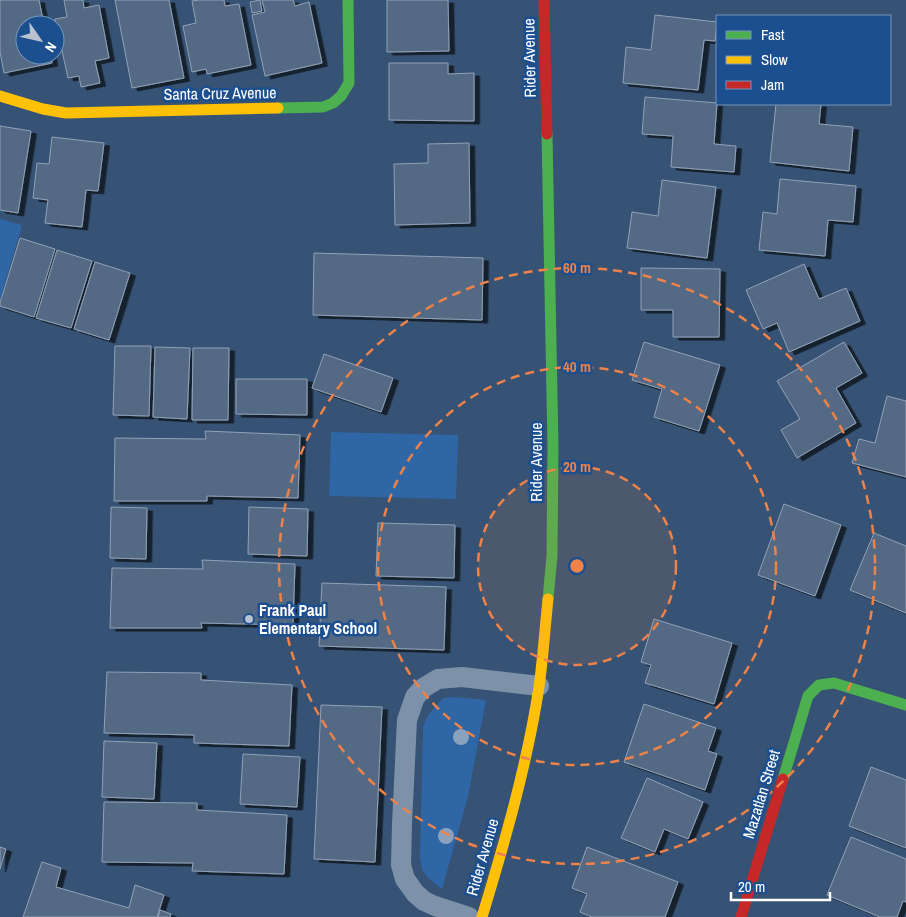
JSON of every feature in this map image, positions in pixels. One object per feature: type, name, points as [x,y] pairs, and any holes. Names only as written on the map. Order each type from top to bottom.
[{"type":"street","name":"Santa Cruz Avenue","points":[[0,96],[43,109],[66,113],[323,107],[335,103],[349,83],[348,0]]},
{"type":"street","name":"Rider Avenue","points":[[482,917],[506,837],[521,777],[539,686],[552,556],[553,447],[544,0]]},
{"type":"street","name":"Mazatlan Street","points":[[741,917],[808,696],[819,685],[834,683],[906,705]]},
{"type":"lane","points":[[469,917],[424,901],[415,893],[405,879],[402,865],[402,824],[406,720],[415,697],[423,688],[438,679],[462,677],[539,686]]},
{"type":"shaded area","points":[[0,219],[22,225],[0,300]]},
{"type":"shaded area","points":[[331,432],[458,435],[456,499],[329,496]]},
{"type":"shaded area","points":[[455,697],[486,700],[468,797],[442,889],[429,879],[422,870],[420,858],[423,727],[428,715],[443,698]]},
{"type":"building","points":[[0,0],[39,0],[42,15],[15,15],[15,65],[42,65],[4,73],[0,52]]},
{"type":"building","points":[[64,0],[83,0],[84,8],[99,5],[109,58],[95,61],[100,83],[81,87],[79,76],[68,78],[65,64],[65,17],[67,17]]},
{"type":"building","points":[[115,0],[169,0],[184,78],[132,88]]},
{"type":"building","points":[[224,0],[225,6],[239,4],[251,65],[207,74],[206,69],[192,72],[183,26],[196,23],[192,1]]},
{"type":"building","points":[[260,0],[262,11],[252,13],[250,2]]},
{"type":"building","points":[[262,0],[293,0],[295,6],[309,2],[322,63],[265,76],[252,15],[265,12]]},
{"type":"building","points":[[387,0],[448,0],[449,51],[387,52]]},
{"type":"building","points":[[655,15],[716,22],[715,41],[704,40],[698,90],[623,83],[626,47],[651,50]]},
{"type":"building","points":[[389,63],[448,63],[448,74],[474,73],[474,121],[389,120]]},
{"type":"building","points":[[645,97],[716,103],[714,144],[736,146],[734,172],[671,167],[673,136],[642,134]]},
{"type":"building","points":[[776,105],[821,105],[819,124],[853,127],[849,171],[770,162]]},
{"type":"building","points":[[0,126],[31,131],[18,213],[0,210]]},
{"type":"building","points":[[52,137],[104,143],[98,191],[86,190],[82,227],[45,223],[48,200],[33,198],[37,163],[49,164]]},
{"type":"building","points":[[469,143],[470,223],[395,225],[394,164],[428,163],[428,144]]},
{"type":"building","points":[[780,179],[856,186],[853,222],[828,220],[825,256],[759,250],[763,212],[777,214]]},
{"type":"building","points":[[662,180],[716,187],[707,258],[627,248],[632,212],[658,216]]},
{"type":"building","points":[[20,238],[55,249],[34,317],[0,306]]},
{"type":"building","points":[[57,250],[92,261],[71,328],[36,318]]},
{"type":"building","points":[[314,253],[483,258],[482,320],[313,315]]},
{"type":"building","points":[[95,262],[130,273],[109,340],[74,329]]},
{"type":"building","points":[[804,264],[819,299],[846,288],[860,321],[789,352],[777,323],[763,329],[746,290]]},
{"type":"building","points":[[641,268],[720,269],[719,337],[673,337],[673,310],[641,310]]},
{"type":"building","points":[[644,342],[720,365],[699,431],[654,417],[662,389],[632,380]]},
{"type":"building","points":[[844,342],[862,373],[836,388],[856,423],[797,458],[781,430],[800,419],[777,381]]},
{"type":"building","points":[[115,346],[151,346],[149,416],[113,415]]},
{"type":"building","points":[[155,347],[190,348],[187,419],[153,417]]},
{"type":"building","points":[[193,348],[229,348],[228,420],[192,420]]},
{"type":"building","points":[[324,354],[393,378],[381,412],[312,388]]},
{"type":"building","points":[[236,379],[307,379],[307,415],[236,414]]},
{"type":"building","points":[[887,396],[906,401],[906,477],[852,463],[859,439],[875,443]]},
{"type":"building","points":[[205,431],[300,435],[298,498],[207,496],[207,501],[114,501],[115,438],[206,439]]},
{"type":"building","points":[[784,504],[841,525],[815,596],[758,575]]},
{"type":"building","points":[[111,507],[147,508],[146,559],[110,558]]},
{"type":"building","points":[[249,507],[308,509],[307,556],[248,554]]},
{"type":"building","points":[[378,523],[455,525],[454,578],[376,576]]},
{"type":"building","points":[[874,533],[906,546],[906,613],[850,590]]},
{"type":"building","points":[[202,560],[295,564],[293,625],[201,623],[202,628],[110,628],[112,568],[203,569]]},
{"type":"building","points":[[322,583],[446,587],[444,650],[319,646]]},
{"type":"building","points":[[654,619],[732,643],[714,704],[645,683],[651,665],[641,662]]},
{"type":"building","points":[[107,672],[201,673],[201,680],[292,685],[289,746],[194,743],[194,735],[104,733]]},
{"type":"building","points":[[644,704],[716,728],[708,751],[717,754],[705,790],[624,762]]},
{"type":"building","points":[[321,705],[382,707],[375,862],[314,859]]},
{"type":"building","points":[[104,741],[157,743],[154,799],[102,797]]},
{"type":"building","points":[[243,754],[300,757],[297,807],[240,804]]},
{"type":"building","points":[[871,767],[906,780],[906,848],[849,826]]},
{"type":"building","points":[[647,778],[703,802],[688,839],[664,829],[655,852],[621,838]]},
{"type":"building","points":[[104,802],[197,803],[197,810],[287,815],[284,874],[192,871],[193,863],[102,862]]},
{"type":"building","points":[[851,837],[906,859],[906,902],[903,901],[897,917],[880,917],[827,895]]},
{"type":"building","points":[[0,847],[6,849],[0,869]]},
{"type":"building","points":[[587,847],[678,882],[665,917],[592,917],[580,912],[587,894],[572,888]]},
{"type":"building","points":[[42,862],[61,868],[56,887],[129,908],[135,885],[164,895],[157,917],[23,917]]},
{"type":"building","points":[[160,910],[171,914],[170,917],[158,917]]},
{"type":"traffic: fast","points":[[278,108],[323,107],[333,103],[341,96],[349,83],[348,0]]},
{"type":"traffic: fast","points":[[547,134],[553,447],[552,556],[548,599]]},
{"type":"traffic: fast","points":[[783,779],[808,696],[819,685],[834,683],[906,705]]},
{"type":"traffic: slow","points":[[0,96],[43,109],[66,113],[278,108]]},
{"type":"traffic: slow","points":[[482,917],[522,774],[539,687],[548,599]]},
{"type":"traffic: jam","points":[[544,0],[547,134]]},
{"type":"traffic: jam","points":[[741,917],[783,779]]},
{"type":"place","name":"Frank Paul Elementary School","points":[[249,619]]}]
